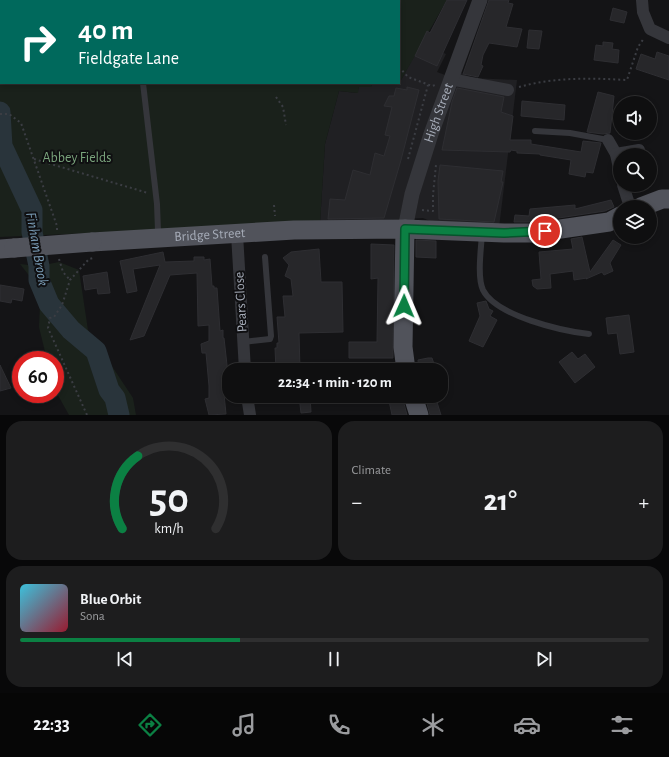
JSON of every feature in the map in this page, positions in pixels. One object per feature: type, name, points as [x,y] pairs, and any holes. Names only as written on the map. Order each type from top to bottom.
[{"type":"main road","points":[[657,201],[669,199]]},
{"type":"main road","name":"Bridge Street","points":[[7,249],[294,230],[405,229],[533,233],[609,222],[613,220]]},
{"type":"main road","points":[[405,229],[403,347],[405,363]]},
{"type":"main road","points":[[415,403],[419,415]]},
{"type":"street","name":"High Street","points":[[405,229],[412,194],[450,79],[480,0]]},
{"type":"street","points":[[642,0],[643,12],[650,29],[669,38]]},
{"type":"street","points":[[450,79],[508,90]]},
{"type":"street","points":[[608,140],[613,149]]},
{"type":"street","name":"Pears Close","points":[[237,234],[244,363]]},
{"type":"street","points":[[249,403],[250,415]]},
{"type":"lane","points":[[142,84],[156,196],[158,231]]},
{"type":"lane","points":[[535,131],[570,133],[608,140]]},
{"type":"lane","points":[[482,232],[481,281],[487,296],[516,315],[531,321],[576,333],[589,334]]},
{"type":"lane","points":[[243,342],[270,339],[271,336],[266,258]]},
{"type":"path","points":[[508,90],[539,81],[582,78],[627,80],[638,48],[650,29]]},
{"type":"path","points":[[400,68],[408,77],[432,86],[450,79]]},
{"type":"path","points":[[408,160],[428,84]]},
{"type":"path","points":[[276,97],[283,107],[286,125]]},
{"type":"path","points":[[0,114],[9,114],[21,123],[57,226],[57,232]]},
{"type":"path","points":[[34,159],[156,196]]},
{"type":"path","points":[[274,206],[276,220]]},
{"type":"path","points":[[87,415],[68,369],[48,328],[50,318],[54,317],[62,305],[70,280],[89,259],[99,257],[104,253],[100,242]]},
{"type":"path","points":[[59,262],[63,272],[70,280]]},
{"type":"shaded area","points":[[421,43],[446,54],[437,72],[456,79],[461,73],[472,78],[517,80],[499,228],[439,225],[423,218],[320,223],[325,144],[339,91],[357,93],[359,87],[371,87],[372,84],[400,84]]},
{"type":"green space","name":"Abbey Fields","points":[[400,0],[447,0],[401,80]]},
{"type":"green space","name":"Abbey Fields","points":[[0,84],[372,84],[371,87],[359,87],[358,93],[339,91],[325,144],[320,223],[0,237]]},
{"type":"green space","points":[[59,262],[79,270],[88,330],[133,398],[136,415],[69,415],[62,403],[64,403],[64,351],[45,351],[39,327],[40,304],[35,283],[20,264],[39,266]]},
{"type":"building","points":[[447,0],[467,0],[437,66],[415,56],[427,31],[430,33]]},
{"type":"building","points":[[489,0],[509,0],[508,3],[513,4],[506,27],[522,29],[517,47],[489,43],[483,55],[481,65],[483,66],[478,77],[463,74]]},
{"type":"building","points":[[613,8],[627,12],[624,23],[610,20]]},
{"type":"building","points":[[529,30],[542,31],[539,49],[527,48]]},
{"type":"building","points":[[603,42],[613,43],[612,49],[619,50],[618,63],[594,60],[596,45],[603,46]]},
{"type":"building","points":[[657,52],[669,56],[669,80],[636,69],[641,54],[655,59]]},
{"type":"building","points":[[407,87],[419,90],[384,218],[328,219],[330,199],[345,200],[353,170],[370,175],[375,153],[384,156],[390,136],[385,135],[392,107],[384,106],[389,96],[394,96],[396,88],[407,90]]},
{"type":"building","points":[[457,88],[504,97],[501,112],[513,116],[510,140],[531,140],[531,144],[581,152],[583,141],[601,143],[593,173],[586,172],[585,177],[569,174],[571,160],[540,154],[517,153],[517,151],[511,150],[510,152],[442,150],[452,102]]},
{"type":"building","points":[[598,92],[614,96],[610,133],[603,134],[587,132]]},
{"type":"building","points":[[522,101],[565,105],[564,120],[521,116]]},
{"type":"building","points":[[440,165],[503,171],[501,182],[503,182],[494,222],[439,219],[438,181]]},
{"type":"building","points":[[611,200],[613,205],[613,207],[605,211],[532,222],[514,222],[515,215],[529,216],[530,209],[575,205],[575,209]]},
{"type":"building","points":[[582,237],[590,272],[613,240],[613,244],[621,245],[610,263],[613,271],[604,275],[602,272],[586,279],[587,278],[574,280],[573,271],[550,274],[551,288],[537,289],[533,286],[532,280],[541,279],[539,252],[573,249],[571,239]]},
{"type":"building","points":[[416,240],[436,241],[436,258],[416,257]]},
{"type":"building","points":[[371,244],[394,245],[393,358],[349,358],[349,342],[377,342],[378,278],[371,279]]},
{"type":"building","points":[[319,249],[321,282],[342,282],[343,332],[299,333],[300,363],[276,363],[275,348],[277,348],[277,343],[279,343],[277,317],[285,317],[283,296],[293,296],[291,279],[285,276],[289,265],[283,258],[291,252]]},
{"type":"building","points":[[163,252],[165,262],[194,261],[194,257],[204,257],[204,260],[210,259],[212,286],[217,288],[220,331],[223,330],[227,363],[222,363],[222,403],[225,403],[226,414],[209,415],[205,399],[209,398],[209,386],[206,353],[202,353],[201,344],[209,341],[209,325],[198,326],[197,273],[170,275],[144,336],[130,340],[160,265],[133,269],[137,291],[127,293],[120,261]]},
{"type":"building","points":[[107,272],[110,293],[98,294],[97,288],[85,290],[83,276]]},
{"type":"building","points":[[0,285],[24,289],[22,301],[12,299],[11,303],[0,301]]},
{"type":"building","points":[[486,301],[489,309],[493,311],[490,316],[497,320],[483,347],[469,341],[480,316],[477,303]]},
{"type":"building","points":[[629,315],[634,352],[620,354],[617,333],[608,334],[606,318]]},
{"type":"building","points":[[572,352],[578,359],[585,354],[595,367],[575,383],[559,362]]},
{"type":"building","points":[[432,358],[434,363],[418,363],[418,360]]},
{"type":"building","points":[[0,365],[11,388],[0,391]]},
{"type":"building","points":[[300,403],[310,403],[311,412],[301,413]]},
{"type":"building","points":[[389,403],[404,403],[407,415],[392,415]]},
{"type":"building","points":[[427,403],[437,403],[441,415],[430,415]]},
{"type":"waterway","name":"Finham Brook","points":[[0,112],[2,146],[32,210],[32,232],[39,266],[39,280],[49,304],[71,330],[96,351],[109,390],[115,398],[119,415]]},
{"type":"route","points":[[404,306],[405,229],[504,233],[533,233],[545,231]]}]
